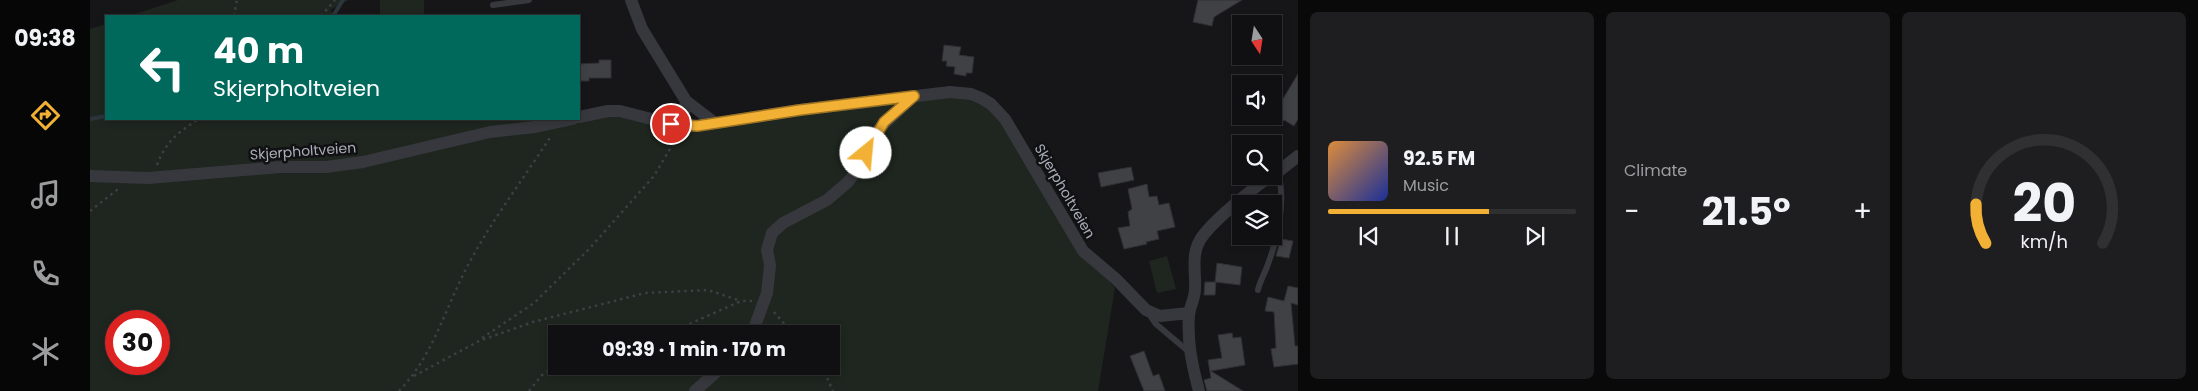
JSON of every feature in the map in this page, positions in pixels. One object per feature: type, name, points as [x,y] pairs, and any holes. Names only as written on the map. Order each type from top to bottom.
[{"type":"street","points":[[631,0],[642,29],[686,101],[715,123]]},
{"type":"street","name":"Skjerpholtveien","points":[[580,117],[608,111],[620,111],[677,125],[715,123],[914,96],[960,92],[982,98],[991,104],[1013,131],[1077,245],[1120,283],[1146,310]]},
{"type":"street","points":[[755,325],[767,293],[770,265],[767,250],[772,233],[783,223],[827,200],[848,182],[860,166],[879,129],[914,96]]},
{"type":"street","points":[[677,125],[683,115],[686,101]]},
{"type":"street","name":"Skjerpholtveien","points":[[90,176],[148,178],[281,166],[326,167],[363,162],[490,132],[569,120]]},
{"type":"street","points":[[1282,168],[1298,156]]},
{"type":"street","points":[[1198,391],[1189,352],[1190,313],[1195,291],[1195,251],[1207,231],[1259,185]]},
{"type":"street","points":[[1146,310],[1160,316],[1190,313]]},
{"type":"street","points":[[695,391],[713,375]]},
{"type":"lane","points":[[493,5],[529,0]]},
{"type":"lane","points":[[1258,290],[1268,265],[1279,220],[1281,194],[1278,185]]},
{"type":"lane","points":[[1146,310],[1156,324],[1189,352]]},
{"type":"path","points":[[234,15],[237,0]]},
{"type":"path","points":[[322,15],[335,0]]},
{"type":"path","points":[[148,178],[156,168],[161,152],[180,132],[197,120]]},
{"type":"path","points":[[400,391],[414,376],[439,332],[465,271],[549,140],[551,124]]},
{"type":"path","points":[[414,376],[479,341],[534,304],[590,248],[654,176],[677,125]]},
{"type":"path","points":[[90,211],[132,177]]},
{"type":"path","points":[[479,341],[533,322],[645,293],[708,290],[741,301],[687,325]]},
{"type":"path","points":[[529,391],[548,371]]},
{"type":"path","points":[[826,375],[833,391]]},
{"type":"shaded area","points":[[178,0],[349,0],[330,10],[335,15],[132,15]]},
{"type":"shaded area","points":[[380,0],[424,0],[424,15],[380,15]]},
{"type":"shaded area","points":[[105,24],[105,120],[580,120],[580,114],[599,111],[673,123],[923,93],[987,101],[1115,288],[1098,391],[90,391],[90,29]]},
{"type":"shaded area","points":[[1167,256],[1176,289],[1157,293],[1149,261]]},
{"type":"building","points":[[1198,0],[1242,0],[1214,17],[1212,26],[1193,22]]},
{"type":"building","points":[[944,45],[961,47],[959,55],[974,57],[972,73],[966,73],[966,76],[954,74],[955,67],[946,66],[947,61],[942,61]]},
{"type":"building","points":[[599,60],[611,60],[611,78],[589,78],[589,81],[580,81],[580,64],[599,63]]},
{"type":"building","points":[[1298,74],[1298,119],[1294,126],[1284,120],[1282,123],[1282,100]]},
{"type":"building","points":[[1131,167],[1134,180],[1101,187],[1098,173]]},
{"type":"building","points":[[1147,184],[1149,197],[1157,196],[1159,205],[1169,203],[1175,227],[1157,231],[1159,239],[1146,242],[1147,244],[1124,249],[1118,228],[1130,226],[1128,212],[1132,209],[1128,189]]},
{"type":"building","points":[[1282,239],[1293,241],[1289,258],[1276,256],[1279,245],[1282,245]]},
{"type":"building","points":[[1217,263],[1242,267],[1240,285],[1215,282]]},
{"type":"building","points":[[1205,282],[1216,282],[1215,295],[1204,295]]},
{"type":"building","points":[[1288,286],[1298,288],[1298,305],[1291,303],[1295,346],[1298,346],[1298,364],[1274,367],[1271,349],[1276,348],[1274,312],[1265,311],[1268,297],[1284,301]]},
{"type":"building","points":[[1232,333],[1233,338],[1241,337],[1245,365],[1211,371],[1243,391],[1207,391],[1204,380],[1211,378],[1208,360],[1222,358],[1218,335]]},
{"type":"building","points":[[1144,351],[1153,376],[1159,374],[1165,391],[1144,391],[1130,356]]},
{"type":"waterway","points":[[334,15],[343,0]]},
{"type":"waterway","points":[[90,119],[105,116]]},
{"type":"route","points":[[671,124],[697,126],[800,110],[914,96],[884,122],[866,153]]}]
